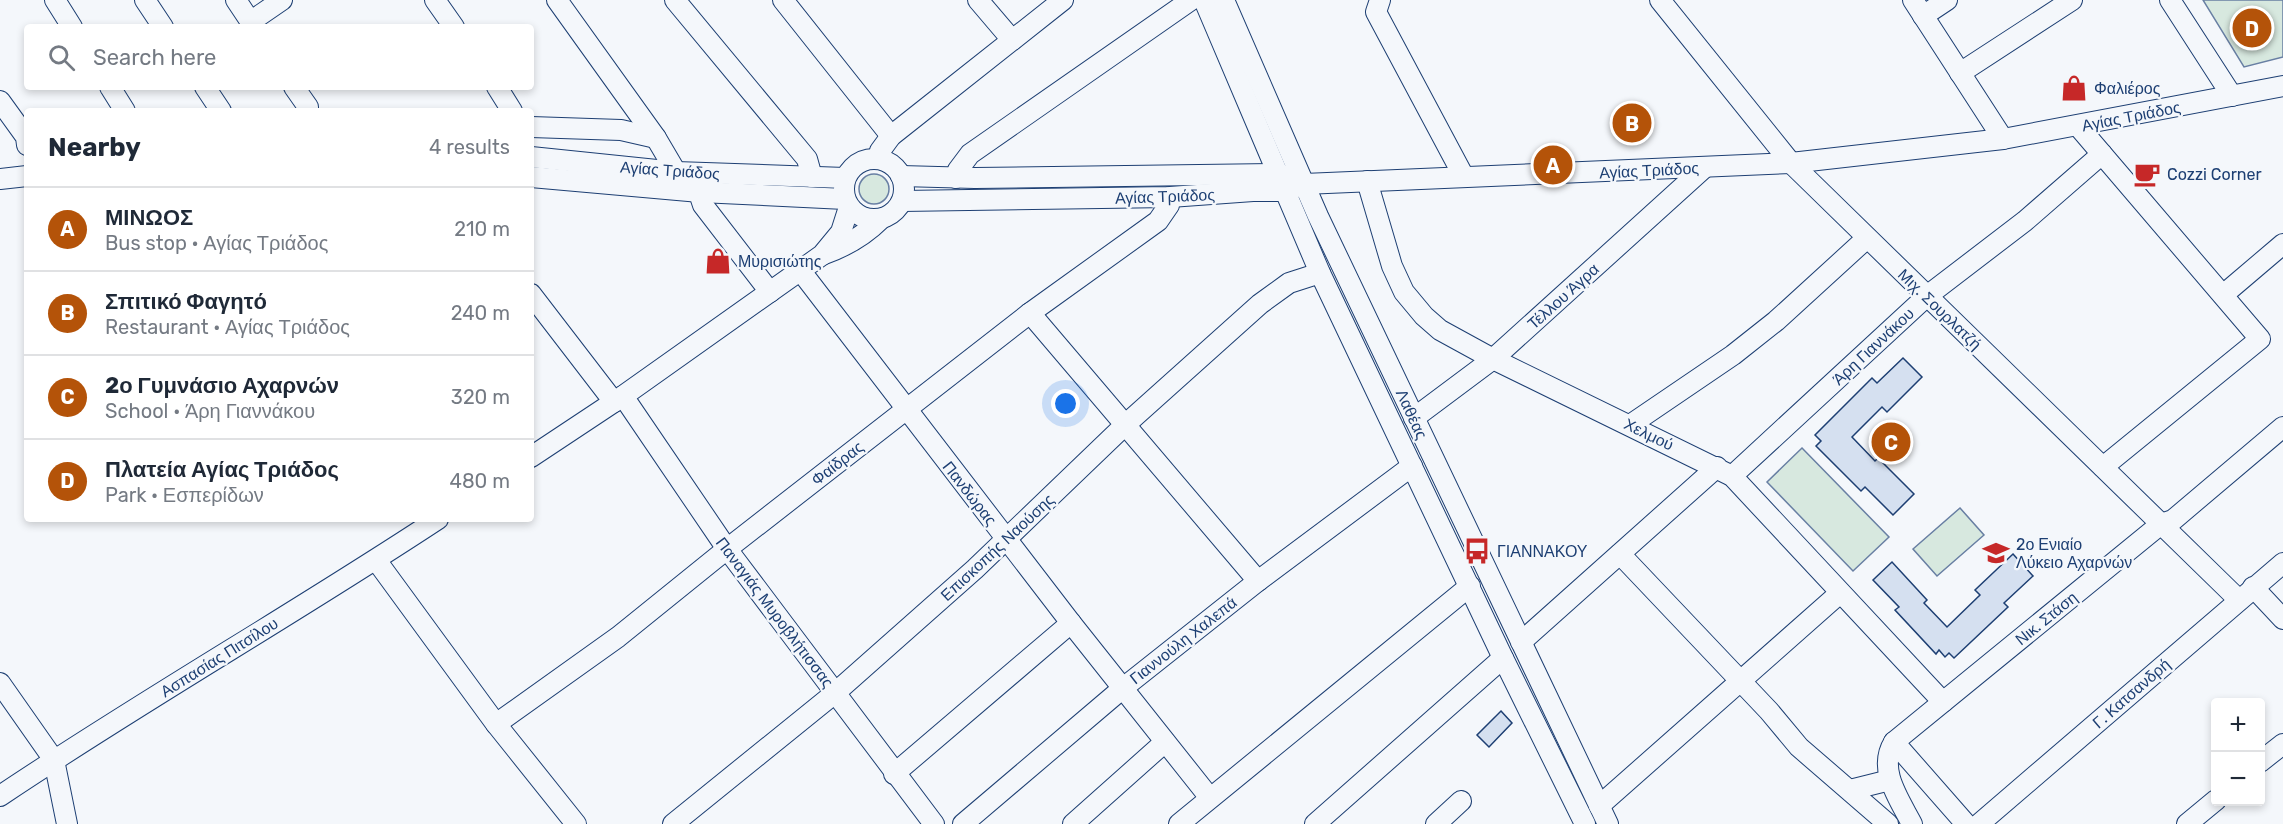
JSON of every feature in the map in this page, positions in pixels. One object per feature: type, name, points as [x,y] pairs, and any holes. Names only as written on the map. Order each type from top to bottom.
[{"type":"street","points":[[55,0],[70,24]]},
{"type":"street","points":[[145,0],[161,24]]},
{"type":"street","points":[[236,0],[252,24],[282,0]]},
{"type":"street","points":[[435,0],[452,24]]},
{"type":"street","points":[[557,0],[656,138],[676,172]]},
{"type":"street","points":[[675,0],[807,159],[812,177]]},
{"type":"street","points":[[783,0],[891,136]]},
{"type":"street","points":[[978,0],[1012,40]]},
{"type":"street","points":[[878,159],[880,151],[891,136],[1063,0]]},
{"type":"street","points":[[956,178],[958,170],[970,154],[1191,0]]},
{"type":"street","name":"Λαθέας","points":[[1204,0],[1289,183],[1414,418],[1608,824]]},
{"type":"street","name":"Λαθέας","points":[[1224,0],[1320,273],[1584,823]]},
{"type":"street","name":"Μιχ. Σουρλατζή","points":[[1660,0],[1791,163],[2161,524],[2246,593],[2283,619]]},
{"type":"street","points":[[1947,0],[1918,8],[2003,139]]},
{"type":"street","points":[[1960,73],[2072,0]]},
{"type":"street","points":[[2170,0],[2232,96]]},
{"type":"street","points":[[1378,6],[1464,177]]},
{"type":"street","name":"Αγίας Τριάδος","points":[[901,176],[1289,183],[1367,182],[1791,163],[2003,139],[2283,86]]},
{"type":"street","points":[[112,90],[123,108]]},
{"type":"street","points":[[207,90],[219,108]]},
{"type":"street","points":[[296,90],[308,108]]},
{"type":"street","points":[[499,90],[510,108]]},
{"type":"street","points":[[0,101],[24,136]]},
{"type":"street","points":[[2078,126],[2260,339],[2103,467]]},
{"type":"street","points":[[534,127],[621,130],[656,138]]},
{"type":"street","name":"Άρη Γιαννάκου","points":[[1521,642],[1620,554],[1724,471],[1927,296],[2025,221],[2102,154]]},
{"type":"street","name":"Αγίας Τριάδος","points":[[534,157],[676,172],[700,183],[847,203],[863,218],[881,219]]},
{"type":"street","points":[[534,455],[619,399],[822,255],[851,243],[864,235],[881,219],[894,213],[902,201],[904,184],[892,165],[878,159],[868,159],[851,169],[845,178],[843,192],[847,203],[841,232],[822,255]]},
{"type":"street","name":"Τέλλου Άγρα","points":[[1414,418],[1493,359],[1705,167]]},
{"type":"street","points":[[0,179],[24,176]]},
{"type":"street","name":"Αγίας Τριάδος","points":[[534,177],[700,183],[812,177],[845,178]]},
{"type":"street","name":"Χελμού","points":[[1367,182],[1392,266],[1404,292],[1424,316],[1440,330],[1493,359],[1724,471],[1943,702]]},
{"type":"street","points":[[700,183],[703,205],[770,292]]},
{"type":"street","name":"Αγίας Τριάδος","points":[[902,201],[1170,197],[1253,191],[1289,183]]},
{"type":"street","name":"Φαίδρας","points":[[496,724],[618,637],[1030,313],[1158,221],[1169,206],[1170,197]]},
{"type":"street","points":[[1630,425],[1733,355],[1776,321],[1867,238]]},
{"type":"street","points":[[2223,295],[2283,244]]},
{"type":"street","name":"Πανδώρας","points":[[800,270],[1071,623],[1210,798]]},
{"type":"street","name":"Επισκοπής Ναούσης","points":[[673,824],[836,693],[1007,539],[1125,425],[1260,304],[1288,283],[1320,273]]},
{"type":"street","name":"Παναγιάς Μυροβλήτισσας","points":[[534,298],[619,399],[727,549],[894,774],[934,824]]},
{"type":"street","points":[[1030,313],[1258,581]]},
{"type":"street","name":"Νικ. Στάση","points":[[1894,742],[2161,524],[2173,520],[2283,427]]},
{"type":"street","name":"Γιαννούλη Χαλεπά","points":[[963,824],[1123,688],[1258,581],[1412,466]]},
{"type":"street","name":"Ασπασίας Πιτσίλου","points":[[0,796],[433,522]]},
{"type":"street","points":[[1620,554],[1769,711],[1799,747],[1888,824]]},
{"type":"street","points":[[376,560],[496,724],[576,824]]},
{"type":"street","name":"Γ. Κατσανδρή","points":[[1978,823],[2283,563]]},
{"type":"street","points":[[1180,824],[1470,586]]},
{"type":"street","points":[[1599,806],[1840,593]]},
{"type":"street","points":[[894,774],[1071,623]]},
{"type":"street","points":[[1315,824],[1503,658]]},
{"type":"street","points":[[0,683],[54,760],[67,824]]},
{"type":"street","points":[[1073,824],[1165,742]]},
{"type":"street","points":[[1912,824],[1890,780],[1886,758],[1894,742],[1978,823]]},
{"type":"street","points":[[2265,758],[2283,744]]},
{"type":"street","points":[[1850,790],[1890,780]]},
{"type":"street","points":[[1436,824],[1461,801]]},
{"type":"street","points":[[2187,824],[2211,804]]},
{"type":"shaded area","points":[[2203,0],[2283,0],[2283,57],[2244,67]]},
{"type":"shaded area","points":[[874,174],[885,178],[889,189],[885,200],[874,204],[863,200],[859,189],[863,178]]},
{"type":"shaded area","points":[[1802,448],[1889,537],[1853,571],[1767,482]]},
{"type":"shaded area","points":[[1960,508],[1984,535],[1937,576],[1913,549]]},
{"type":"building","points":[[1903,358],[1922,377],[1887,412],[1882,407],[1852,437],[1875,461],[1878,458],[1914,494],[1893,515],[1865,487],[1861,491],[1816,446],[1821,441],[1815,435],[1872,378],[1877,383]]},
{"type":"building","points":[[2013,554],[2033,576],[2004,603],[2008,607],[1954,658],[1949,653],[1945,657],[1939,650],[1936,654],[1895,610],[1899,607],[1873,580],[1892,562],[1927,600],[1924,603],[1947,627],[1980,595],[1975,590]]},
{"type":"building","points":[[1501,711],[1512,723],[1489,747],[1477,735]]},
{"type":"place","name":"Πλατεία Αγίας Τριάδος","points":[[2252,28]]},
{"type":"place","name":"Φαλιέρος","points":[[2074,88]]},
{"type":"place","name":"Σπιτικό Φαγητό","points":[[1632,123]]},
{"type":"place","name":"ΜΙΝΩΟΣ","points":[[1553,165]]},
{"type":"place","name":"Cozzi Corner","points":[[2147,174]]},
{"type":"place","name":"Μυρισιώτης","points":[[718,261]]},
{"type":"place","name":"2ο Γυμνάσιο Αχαρνών","points":[[1891,442]]},
{"type":"place","name":"ΓΙΑΝΝΑΚΟΥ","points":[[1477,551]]},
{"type":"place","name":"2ο Ενιαίο Λύκειο Αχαρνών","points":[[1996,553]]}]
